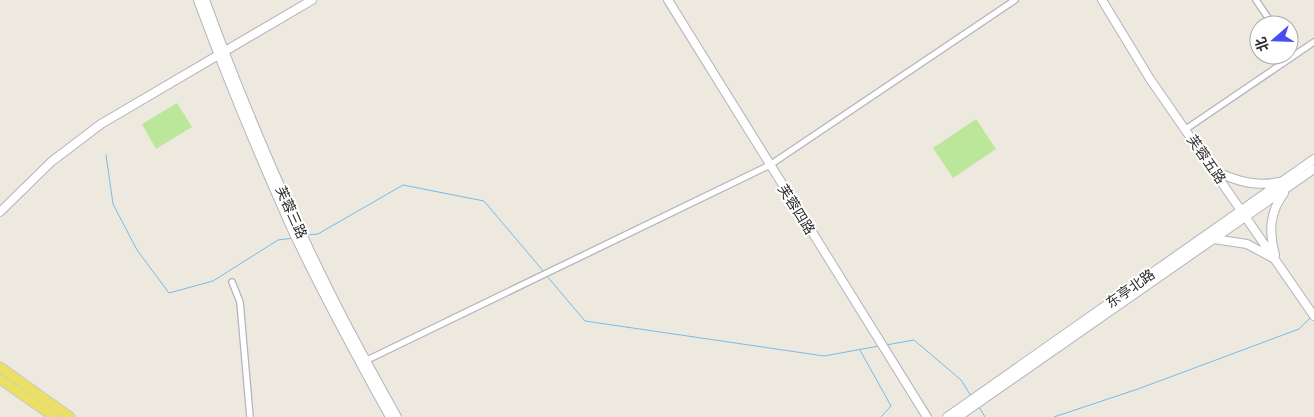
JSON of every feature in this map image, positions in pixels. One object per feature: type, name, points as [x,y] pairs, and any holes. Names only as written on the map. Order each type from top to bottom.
[{"type":"main road","name":"芙蓉三路","points":[[198,0],[294,225],[390,417]]},
{"type":"main road","name":"芙蓉三路","points":[[205,0],[221,52]]},
{"type":"main road","points":[[0,212],[26,184],[76,141],[221,52],[312,0]]},
{"type":"main road","name":"芙蓉四路","points":[[668,0],[927,417]]},
{"type":"main road","name":"芙蓉五路","points":[[1102,0],[1150,79],[1314,316]]},
{"type":"main road","name":"东亭北路","points":[[981,398],[1286,184],[1314,160]]},
{"type":"main road","name":"东亭北路","points":[[1286,184],[1314,169]]},
{"type":"main road","points":[[1216,172],[1244,183],[1264,185],[1286,184],[1271,219],[1271,238],[1276,260]]},
{"type":"main road","name":"东亭北路","points":[[947,417],[981,398],[1214,239],[1244,213]]},
{"type":"main road","points":[[1214,239],[1247,244],[1276,260]]},
{"type":"main road","name":"芙蓉三路","points":[[364,362],[397,417]]},
{"type":"main road","points":[[0,367],[70,417]]},
{"type":"main road","points":[[0,379],[54,417]]},
{"type":"main road","name":"东亭北路","points":[[958,417],[968,406]]},
{"type":"street","points":[[364,362],[770,165],[1015,0]]},
{"type":"street","points":[[1256,0],[1266,15]]},
{"type":"street","points":[[1299,52],[1314,42]]},
{"type":"street","points":[[1186,129],[1280,65]]},
{"type":"street","points":[[232,282],[240,302],[250,417]]},
{"type":"green space","points":[[177,103],[192,127],[156,149],[142,124]]},
{"type":"green space","points":[[976,119],[996,149],[953,178],[933,148]]},
{"type":"waterway","points":[[106,155],[113,204],[137,250],[169,293],[213,281],[278,240],[294,238]]},
{"type":"waterway","points":[[307,235],[318,234],[403,185],[484,201],[544,272]]},
{"type":"waterway","points":[[546,275],[585,321],[824,356],[879,346]]},
{"type":"waterway","points":[[1054,417],[1138,389],[1299,329],[1310,318]]},
{"type":"waterway","points":[[886,345],[914,340],[961,380],[971,396]]},
{"type":"waterway","points":[[860,350],[891,406],[881,417]]},
{"type":"waterway","points":[[979,407],[985,417]]}]
